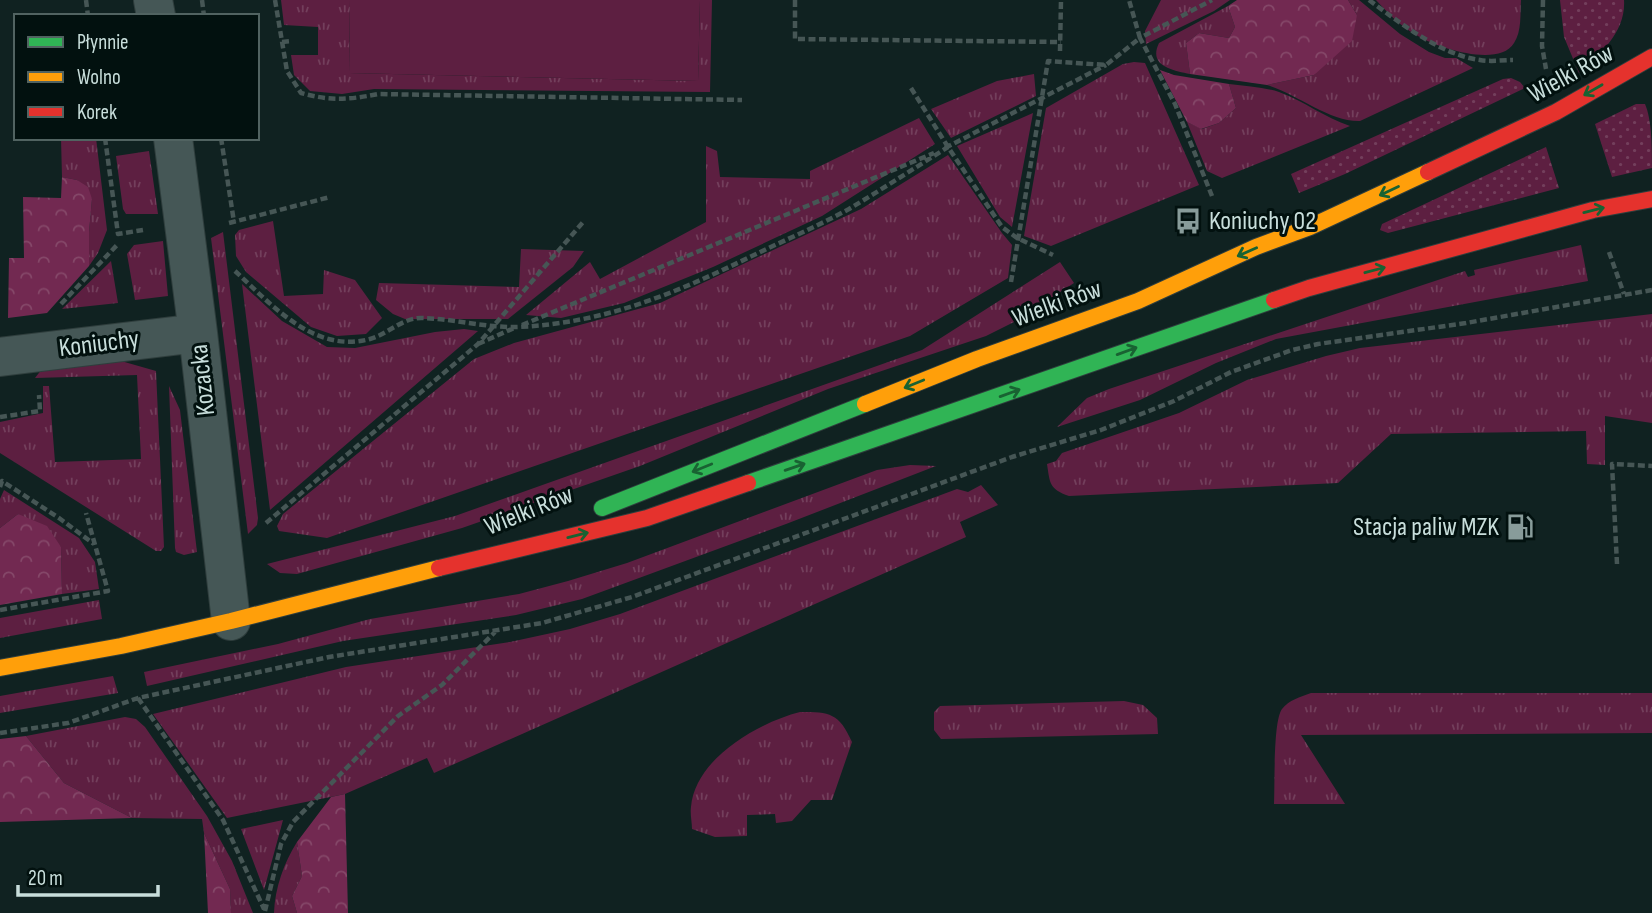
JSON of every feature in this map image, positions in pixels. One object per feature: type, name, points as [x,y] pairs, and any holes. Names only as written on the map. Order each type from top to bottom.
[{"type":"street","name":"Wielki Rów","points":[[464,563],[978,359],[1138,301],[1256,247],[1310,227],[1556,111],[1652,57]]},
{"type":"street","name":"Kozacka","points":[[173,140],[231,621]]},
{"type":"street","name":"Wielki Rów","points":[[0,668],[121,646],[231,621],[646,519],[1309,288],[1593,210],[1652,199]]},
{"type":"street","name":"Koniuchy","points":[[0,356],[198,333]]},
{"type":"path","points":[[275,0],[287,71],[301,93],[323,99],[348,100],[378,94],[742,100]]},
{"type":"path","points":[[795,0],[795,39],[1060,42]]},
{"type":"path","points":[[1060,51],[1061,0]]},
{"type":"path","points":[[1129,0],[1140,38],[1175,104],[1212,196]]},
{"type":"path","points":[[478,344],[948,147],[1106,65],[1140,38],[1212,0]]},
{"type":"path","points":[[1369,0],[1411,31],[1459,55],[1481,61],[1513,60]]},
{"type":"path","points":[[1542,0],[1542,46],[1547,73]]},
{"type":"path","points":[[282,42],[292,41]]},
{"type":"path","points":[[1011,282],[1048,61],[1106,65]]},
{"type":"path","points":[[911,88],[1002,227],[1017,239],[1053,255]]},
{"type":"path","points":[[105,140],[118,234],[184,225]]},
{"type":"path","points":[[221,140],[234,222]]},
{"type":"path","points":[[232,268],[305,330],[340,343],[371,339],[391,327],[418,318],[517,327],[623,311],[689,287],[847,210],[948,147]]},
{"type":"path","points":[[226,223],[330,197]]},
{"type":"path","points":[[265,523],[478,344],[584,221]]},
{"type":"path","points":[[55,310],[118,244]]},
{"type":"path","points":[[1607,247],[1624,294]]},
{"type":"path","points":[[0,733],[68,723],[138,698],[328,657],[542,623],[632,597],[1012,457],[1101,430],[1174,401],[1231,372],[1282,353],[1318,344],[1454,325],[1652,290]]},
{"type":"path","points":[[0,417],[40,411],[39,391]]},
{"type":"path","points":[[1617,564],[1612,464],[1652,466]]},
{"type":"path","points":[[1,482],[59,517],[94,544]]},
{"type":"path","points":[[0,610],[108,591],[86,513]]},
{"type":"path","points":[[265,912],[281,844],[293,822],[398,716],[442,685],[495,631]]},
{"type":"path","points":[[138,698],[223,820],[265,912]]},
{"type":"green space","points":[[281,0],[350,0],[349,73],[698,81],[700,0],[712,0],[710,92],[374,89],[342,94],[310,91],[294,75],[291,55],[318,55],[318,27],[284,25]]},
{"type":"green space","points":[[350,0],[700,0],[698,81],[349,73]]},
{"type":"green space","points":[[1161,0],[1230,0],[1214,11],[1146,44],[1145,31]]},
{"type":"green space","points":[[1237,0],[1348,0],[1357,15],[1352,41],[1314,75],[1267,85],[1190,74],[1186,43],[1199,33],[1229,38],[1235,27],[1228,6]]},
{"type":"green space","points":[[1348,0],[1359,0],[1400,34],[1429,52],[1445,58],[1456,58],[1473,68],[1360,121],[1337,117],[1267,85],[1314,75],[1357,15]]},
{"type":"green space","points":[[1376,0],[1521,0],[1518,33],[1514,43],[1495,54],[1482,55],[1453,50],[1427,41],[1412,32]]},
{"type":"green space","points":[[1560,0],[1624,0],[1624,11],[1616,32],[1596,58],[1579,73],[1564,37]]},
{"type":"green space","points":[[1228,6],[1235,27],[1229,38],[1199,33],[1186,43],[1190,74],[1159,62],[1156,51],[1159,43]]},
{"type":"green space","points":[[1145,63],[1199,185],[1051,246],[1024,236],[1046,108],[1123,64]]},
{"type":"green space","points":[[1160,70],[1174,75],[1229,84],[1236,108],[1219,123],[1201,129],[1187,122]]},
{"type":"green space","points":[[1034,74],[1036,96],[951,138],[931,109],[997,81]]},
{"type":"green space","points":[[1511,78],[1525,88],[1345,174],[1299,193],[1291,174],[1503,79]]},
{"type":"green space","points":[[1229,84],[1279,92],[1350,126],[1222,178],[1207,171],[1187,122],[1202,129],[1219,123],[1236,108]]},
{"type":"green space","points":[[1636,104],[1645,104],[1649,118],[1652,168],[1612,177],[1595,124]]},
{"type":"green space","points":[[1033,113],[1012,227],[1000,217],[957,146]]},
{"type":"green space","points":[[919,118],[935,144],[822,216],[713,267],[624,303],[561,318],[526,315],[590,262],[600,279],[706,222],[706,146],[717,151],[720,177],[810,179],[810,171]]},
{"type":"green space","points":[[61,140],[96,140],[107,230],[98,253],[89,266],[92,199],[77,180],[62,177]]},
{"type":"green space","points":[[1546,147],[1559,188],[1388,233],[1380,230],[1382,224]]},
{"type":"green space","points":[[149,151],[158,214],[126,214],[123,209],[116,156]]},
{"type":"green space","points":[[948,155],[1012,245],[1008,278],[910,336],[327,538],[279,531],[277,526],[283,514],[474,359],[514,343],[660,303],[861,209]]},
{"type":"green space","points":[[62,177],[77,180],[88,187],[92,199],[89,266],[47,313],[8,318],[9,258],[24,258],[23,197],[61,198]]},
{"type":"green space","points":[[273,221],[284,296],[323,294],[324,270],[355,280],[382,318],[366,334],[337,336],[311,327],[246,272],[236,256],[235,235],[239,230]]},
{"type":"green space","points":[[223,232],[258,518],[257,525],[248,534],[211,238]]},
{"type":"green space","points":[[163,241],[168,296],[135,300],[127,254],[134,245]]},
{"type":"green space","points":[[1581,245],[1588,281],[1276,339],[1216,363],[1140,400],[1057,427],[1087,398],[1109,389],[1465,271],[1468,277],[1475,275],[1474,270]]},
{"type":"green space","points":[[521,249],[584,251],[573,267],[508,319],[405,319],[393,314],[376,300],[379,283],[519,287]]},
{"type":"green space","points":[[111,261],[118,303],[62,309]]},
{"type":"green space","points":[[1060,262],[1074,283],[1014,322],[986,336],[828,389],[640,466],[462,528],[297,574],[280,573],[267,564],[455,516],[922,350]]},
{"type":"green space","points":[[242,284],[282,321],[327,347],[355,348],[435,332],[464,329],[478,331],[270,510]]},
{"type":"green space","points":[[1652,314],[1652,423],[1605,416],[1605,465],[1587,464],[1586,431],[1391,434],[1338,483],[1069,496],[1054,488],[1050,481],[1047,464],[1056,461],[1062,453],[1179,413],[1247,380],[1326,356],[1360,348]]},
{"type":"green space","points":[[121,361],[156,371],[164,547],[161,551],[156,551],[0,453],[0,422],[43,413],[43,386],[49,386],[55,462],[141,459],[137,375],[35,378],[42,369]]},
{"type":"green space","points":[[169,386],[180,410],[197,552],[184,555],[176,552],[175,548]]},
{"type":"green space","points":[[910,465],[936,466],[582,599],[516,615],[343,641],[147,686],[144,672],[278,644],[370,619],[519,594],[568,581],[627,563],[877,470]]},
{"type":"green space","points":[[981,485],[998,505],[960,522],[966,537],[434,773],[427,758],[345,794],[227,818],[153,714],[346,667],[510,642],[570,629],[620,614],[957,489],[968,492]]},
{"type":"green space","points":[[4,490],[79,538],[95,562],[99,589],[62,594],[61,547],[18,514],[0,528],[0,499]]},
{"type":"green space","points":[[18,514],[47,526],[61,547],[62,594],[0,605],[0,528]]},
{"type":"green space","points":[[99,600],[102,619],[0,638],[0,618]]},
{"type":"green space","points":[[113,676],[118,693],[0,713],[0,696]]},
{"type":"green space","points":[[1311,693],[1652,693],[1652,733],[1301,735],[1345,804],[1274,804],[1279,716],[1288,703]]},
{"type":"green space","points":[[1124,701],[1143,705],[1157,718],[1158,734],[941,739],[934,730],[934,712],[940,706]]},
{"type":"green space","points":[[800,712],[832,716],[843,725],[852,742],[832,800],[811,800],[792,821],[776,823],[775,814],[747,815],[747,836],[715,837],[692,829],[691,810],[695,790],[716,759],[748,734]]},
{"type":"green space","points":[[125,717],[136,719],[145,727],[207,816],[232,861],[253,913],[231,913],[230,889],[204,833],[202,819],[132,818],[64,783],[26,736]]},
{"type":"green space","points":[[26,736],[64,783],[132,818],[0,822],[0,739]]},
{"type":"green space","points":[[345,794],[348,913],[297,913],[292,896],[302,876],[297,842],[331,797]]},
{"type":"green space","points":[[283,820],[264,890],[241,829]]},
{"type":"green space","points":[[204,833],[230,889],[231,913],[208,913]]},
{"type":"green space","points":[[297,842],[302,876],[292,896],[297,913],[274,913],[281,876]]},
{"type":"traffic: fast","points":[[748,483],[1274,300]]},
{"type":"traffic: fast","points":[[602,508],[865,404]]},
{"type":"traffic: slow","points":[[865,404],[977,359],[1138,301],[1256,247],[1310,227],[1428,172]]},
{"type":"traffic: slow","points":[[0,668],[121,646],[231,621],[439,568]]},
{"type":"traffic: jam","points":[[1428,172],[1556,112],[1652,57]]},
{"type":"traffic: jam","points":[[1274,300],[1593,210],[1652,199]]},
{"type":"traffic: jam","points":[[439,568],[647,518],[748,483]]},
{"type":"place","name":"Koniuchy 02","points":[[1188,221]]},
{"type":"place","name":"Stacja paliw MZK","points":[[1520,527]]}]
